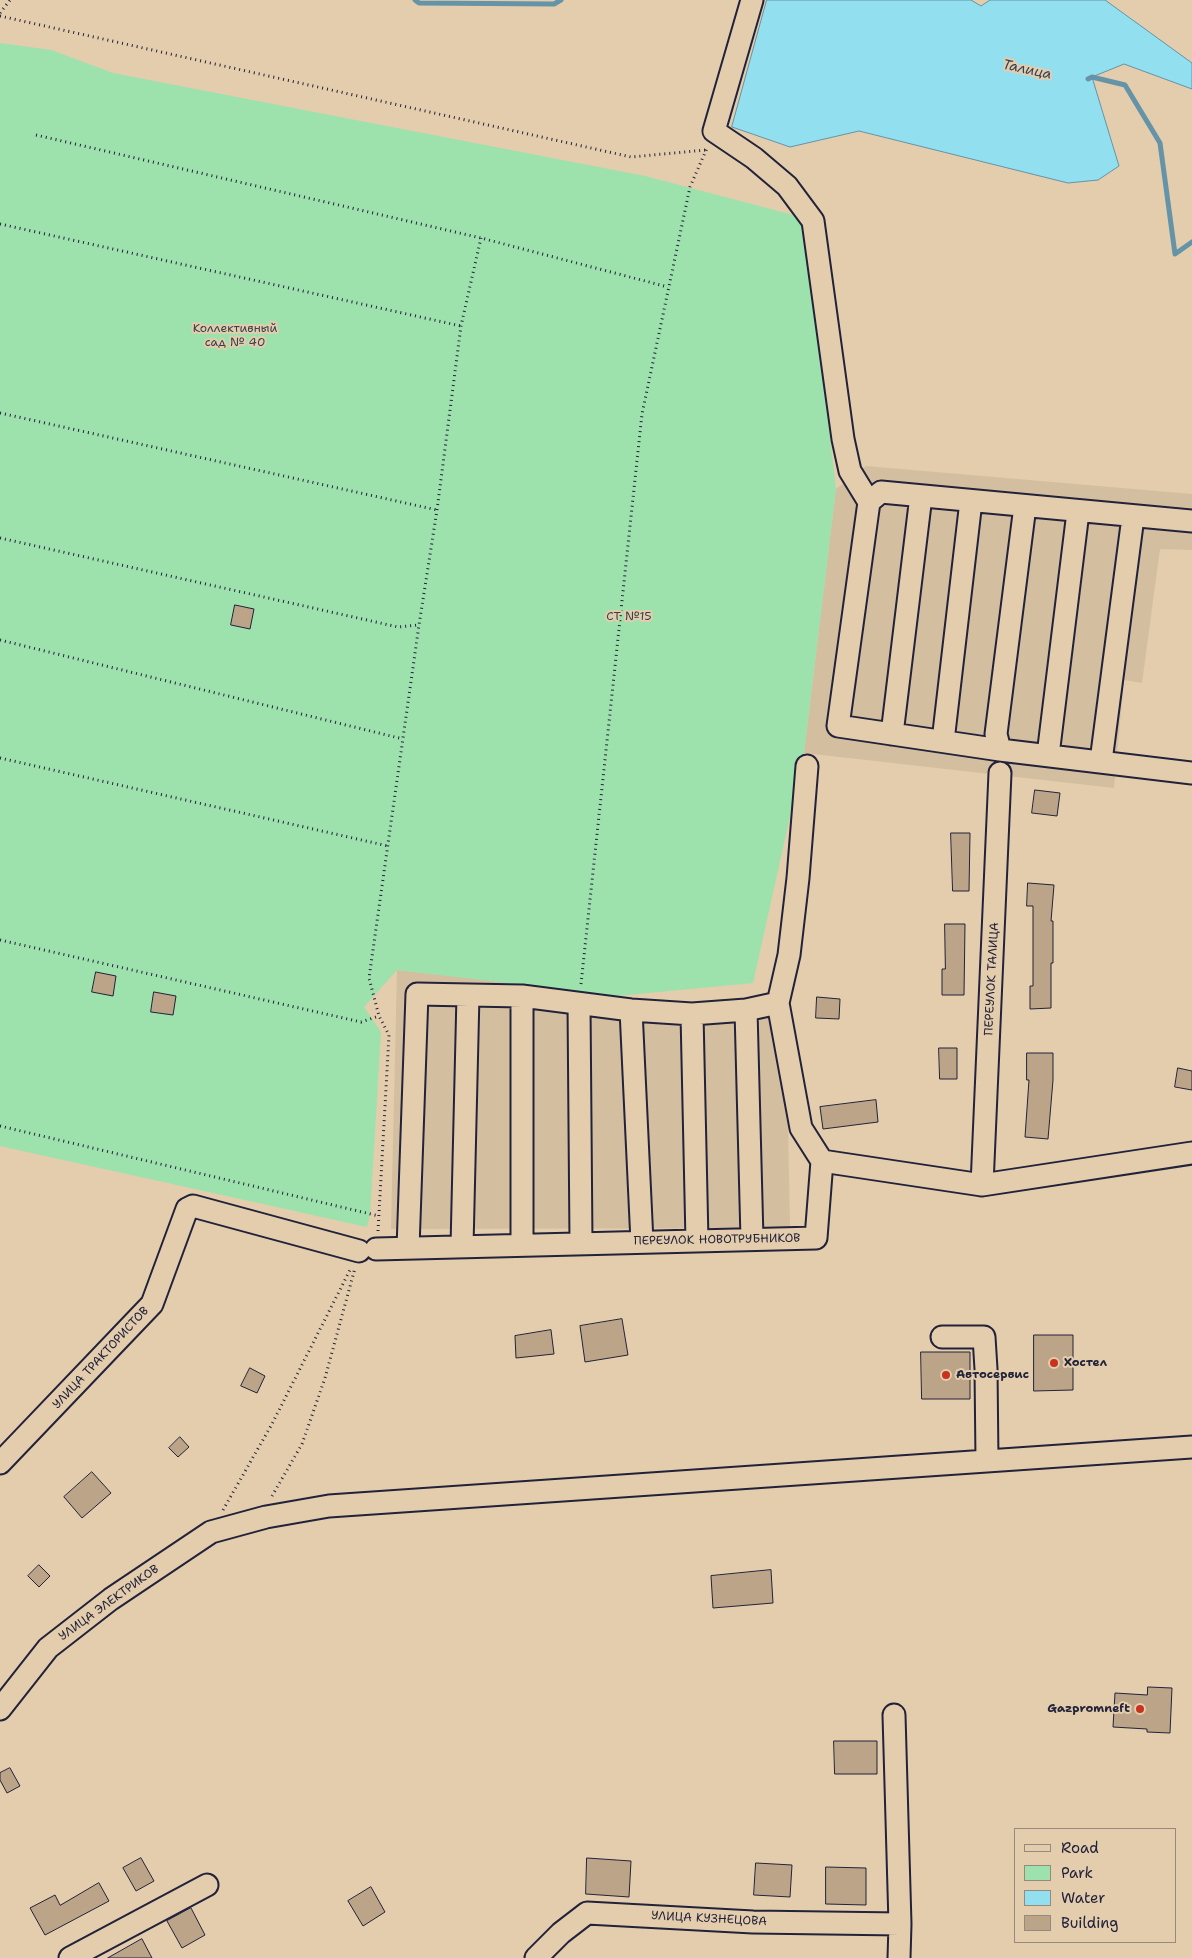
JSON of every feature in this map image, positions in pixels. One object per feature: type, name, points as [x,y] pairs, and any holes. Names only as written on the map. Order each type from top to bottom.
[{"type":"street","points":[[752,0],[711,140],[754,158],[787,186],[813,221],[843,439],[850,471],[870,502]]},
{"type":"street","points":[[1192,521],[1078,512],[881,492],[870,502],[838,726],[1000,750],[1192,773]]},
{"type":"street","points":[[892,734],[921,496]]},
{"type":"street","points":[[943,741],[971,501]]},
{"type":"street","points":[[1000,750],[996,734],[1025,506]]},
{"type":"street","points":[[1048,755],[1078,512]]},
{"type":"street","points":[[1101,761],[1133,517]]},
{"type":"street","points":[[807,766],[798,878],[788,955],[778,1003],[801,1128],[822,1161],[982,1185],[1192,1153]]},
{"type":"street","name":"ПЕРЕУЛОК ТАЛИЦА","points":[[982,1185],[1000,773]]},
{"type":"street","points":[[408,1248],[418,994],[522,996],[631,1010],[692,1014],[746,1010],[778,1003]]},
{"type":"street","points":[[462,1246],[468,995]]},
{"type":"street","points":[[522,996],[522,1245]]},
{"type":"street","points":[[579,1004],[581,1244]]},
{"type":"street","points":[[631,1010],[642,1242]]},
{"type":"street","points":[[746,1010],[752,1240]]},
{"type":"street","points":[[692,1014],[697,1241]]},
{"type":"street","name":"ПЕРЕУЛОК НОВОТРУБНИКОВ","points":[[187,1209],[193,1206],[368,1250],[816,1238],[822,1161]]},
{"type":"street","name":"УЛИЦА ТРАКТОРИСТОВ","points":[[0,1463],[152,1304],[187,1209]]},
{"type":"street","points":[[942,1337],[984,1337],[987,1461]]},
{"type":"street","name":"УЛИЦА ЭЛЕКТРИКОВ","points":[[0,1709],[48,1648],[111,1599],[211,1532],[266,1517],[329,1506],[1192,1447]]},
{"type":"street","points":[[894,1715],[900,1924],[899,1958]]},
{"type":"street","points":[[70,1958],[207,1885]]},
{"type":"street","name":"УЛИЦА КУЗНЕЦОВА","points":[[536,1958],[561,1933],[587,1913],[753,1922],[900,1924]]},
{"type":"path","points":[[10,0],[0,14],[631,157],[711,140]]},
{"type":"path","points":[[36,135],[481,238],[668,287]]},
{"type":"path","points":[[579,1004],[642,414],[690,187],[711,140]]},
{"type":"path","points":[[0,224],[461,326]]},
{"type":"path","points":[[266,1517],[267,1505],[302,1444],[380,1216],[389,1035],[379,1016],[369,978],[437,510],[461,326],[481,238]]},
{"type":"path","points":[[0,413],[437,510]]},
{"type":"path","points":[[0,538],[398,627],[419,625]]},
{"type":"path","points":[[0,640],[403,739]]},
{"type":"path","points":[[0,758],[388,846]]},
{"type":"path","points":[[0,940],[361,1022],[379,1016]]},
{"type":"path","points":[[0,1126],[380,1216]]},
{"type":"path","points":[[211,1532],[368,1250]]},
{"type":"shaded area","points":[[866,466],[1192,494],[1192,550],[1160,549],[1142,683],[1124,680],[1114,788],[804,753],[836,489]]},
{"type":"shaded area","points":[[397,970],[571,989],[786,1021],[790,1228],[391,1229]]},
{"type":"green space","name":"Коллективный сад № 40","points":[[0,43],[51,50],[113,73],[645,176],[805,218],[836,489],[804,753],[753,983],[617,996],[397,970],[364,1007],[381,1032],[370,1214],[367,1227],[0,1146]]},
{"type":"water","points":[[767,0],[971,0],[981,6],[990,0],[1105,0],[1192,63],[1192,89],[1124,64],[1092,77],[1119,166],[1098,180],[1068,183],[859,131],[790,147],[732,127]]},
{"type":"building","points":[[235,605],[254,609],[250,629],[231,625]]},
{"type":"building","points":[[1035,790],[1060,793],[1057,816],[1032,813]]},
{"type":"building","points":[[951,833],[970,833],[969,891],[953,891]]},
{"type":"building","points":[[1028,883],[1054,885],[1051,921],[1053,921],[1053,963],[1051,963],[1051,1008],[1030,1009],[1030,986],[1033,986],[1033,906],[1027,906]]},
{"type":"building","points":[[945,924],[965,924],[964,995],[942,995],[942,969],[945,969]]},
{"type":"building","points":[[96,972],[116,976],[113,996],[92,992]]},
{"type":"building","points":[[154,992],[176,996],[173,1015],[151,1012]]},
{"type":"building","points":[[817,997],[840,999],[839,1019],[816,1018]]},
{"type":"building","points":[[939,1048],[957,1048],[957,1079],[940,1079]]},
{"type":"building","points":[[1027,1053],[1053,1053],[1053,1080],[1048,1139],[1025,1137],[1029,1080],[1027,1080]]},
{"type":"building","points":[[1178,1068],[1192,1071],[1192,1090],[1175,1087]]},
{"type":"building","points":[[876,1100],[878,1122],[823,1129],[820,1107]]},
{"type":"building","points":[[622,1319],[628,1355],[585,1362],[580,1326]]},
{"type":"building","points":[[551,1330],[554,1354],[516,1358],[515,1336]]},
{"type":"building","name":"Хостел","points":[[1034,1335],[1073,1335],[1073,1390],[1034,1391]]},
{"type":"building","name":"Автосервис","points":[[921,1352],[970,1352],[970,1399],[922,1399]]},
{"type":"building","points":[[250,1368],[265,1376],[257,1393],[241,1386]]},
{"type":"building","points":[[180,1437],[189,1447],[178,1457],[169,1448]]},
{"type":"building","points":[[92,1472],[111,1493],[82,1518],[64,1497]]},
{"type":"building","points":[[39,1565],[50,1576],[39,1587],[28,1576]]},
{"type":"building","points":[[771,1570],[773,1603],[713,1608],[711,1576]]},
{"type":"building","points":[[1148,1687],[1172,1688],[1170,1733],[1147,1732],[1147,1729],[1113,1727],[1115,1693],[1147,1695]]},
{"type":"building","points":[[834,1741],[877,1741],[877,1774],[835,1774]]},
{"type":"building","points":[[10,1768],[20,1786],[7,1793],[0,1780],[0,1773]]},
{"type":"building","points":[[141,1858],[154,1881],[136,1891],[123,1868]]},
{"type":"building","points":[[587,1858],[631,1861],[629,1897],[586,1894]]},
{"type":"building","points":[[756,1863],[792,1865],[790,1897],[754,1895]]},
{"type":"building","points":[[826,1867],[866,1868],[866,1905],[826,1904]]},
{"type":"building","points":[[99,1883],[109,1901],[45,1935],[30,1908],[55,1895],[60,1905]]},
{"type":"building","points":[[371,1887],[385,1912],[363,1926],[348,1901]]},
{"type":"building","points":[[191,1908],[205,1935],[182,1948],[167,1921]]},
{"type":"building","points":[[142,1939],[152,1958],[108,1958]]},
{"type":"waterway","name":"Талица","points":[[415,0],[419,3],[554,4],[561,0]]},
{"type":"waterway","name":"Талица","points":[[1088,79],[1092,77],[1125,85],[1160,143],[1175,254],[1192,242]]},
{"type":"place","name":"Хостел","points":[[1054,1363]]},
{"type":"place","name":"Автосервис","points":[[946,1375]]},
{"type":"place","name":"Gazpromneft","points":[[1140,1709]]},
{"type":"park label","name":"СТ №15","points":[[629,617]]}]
